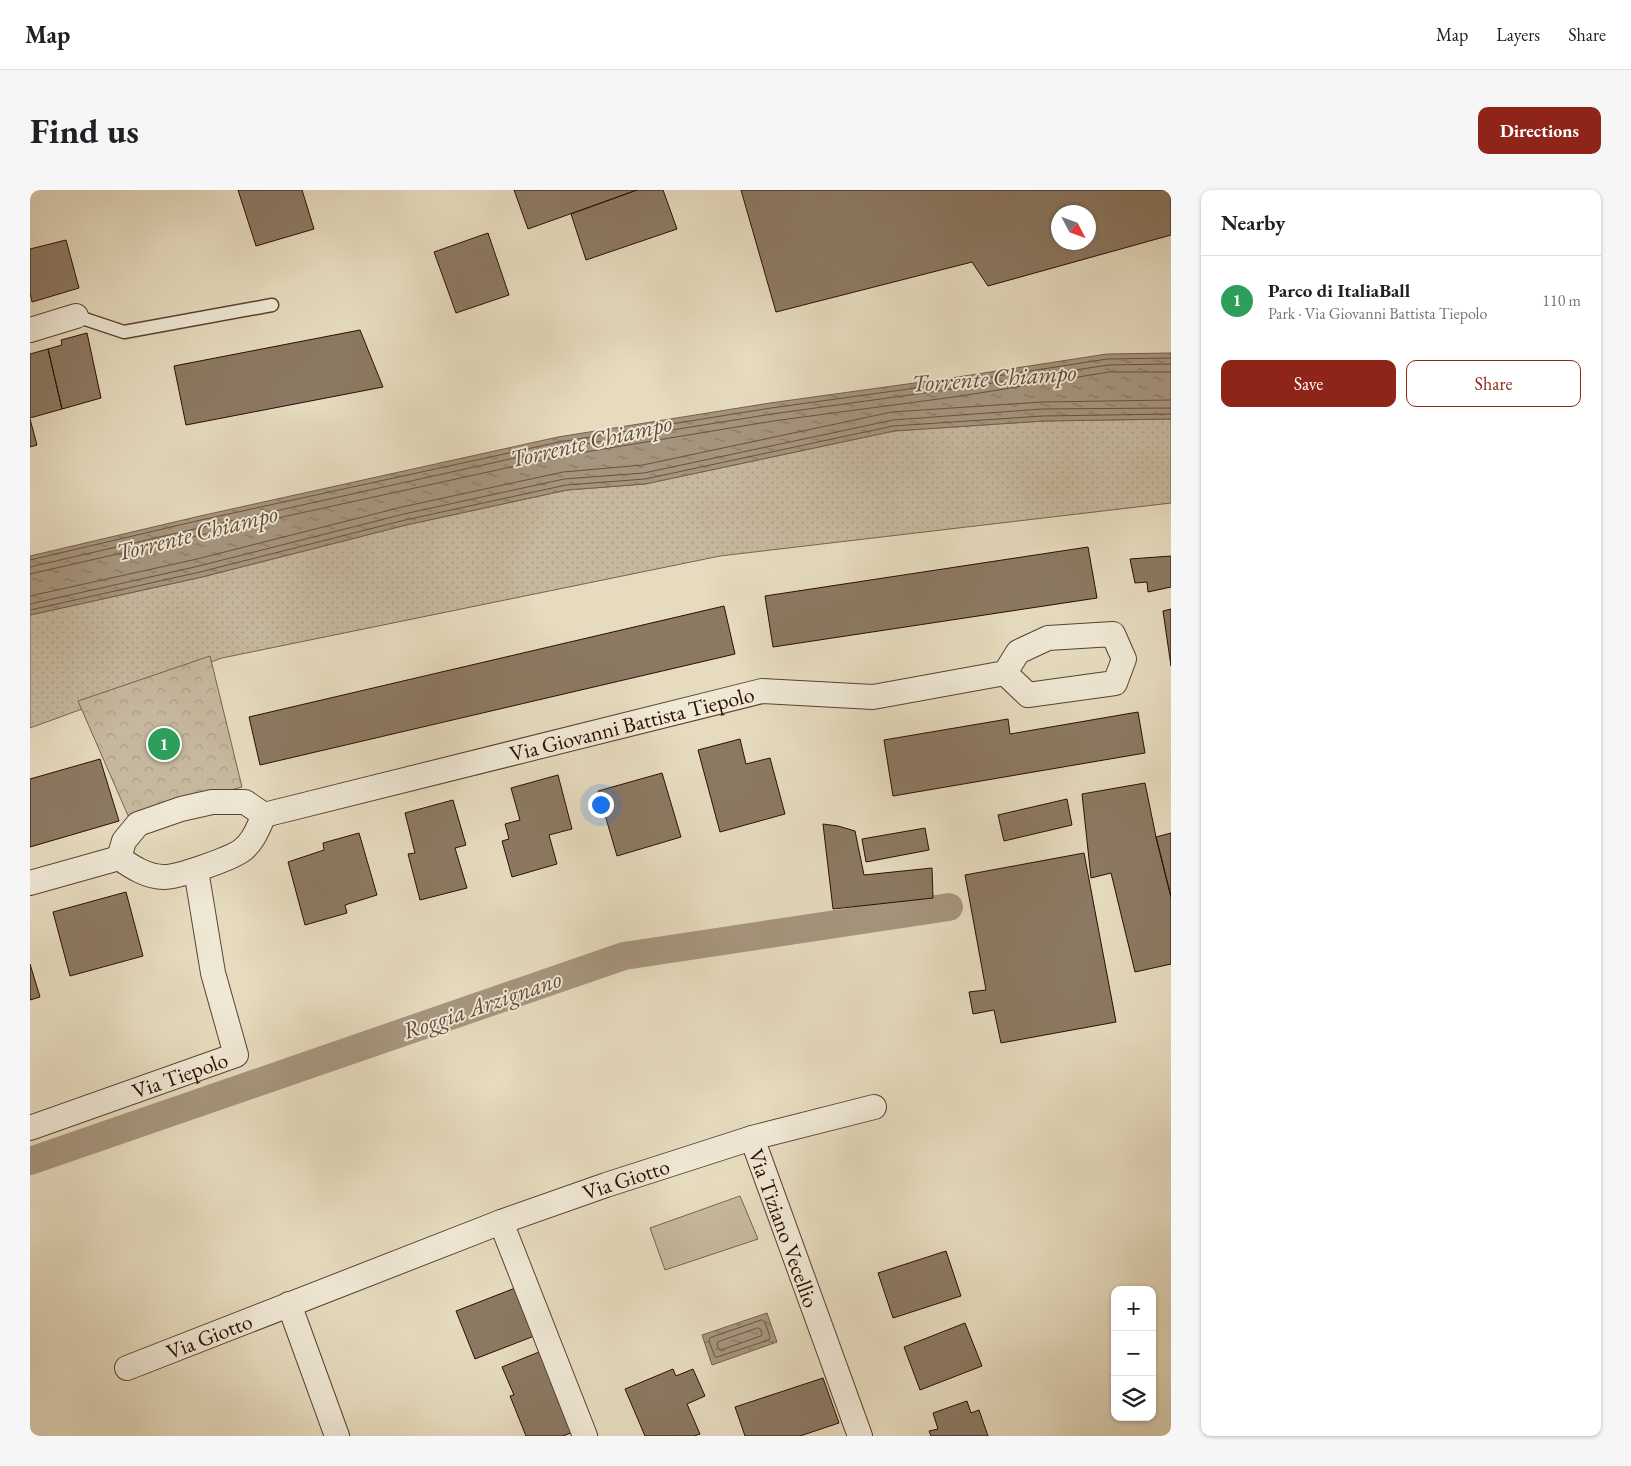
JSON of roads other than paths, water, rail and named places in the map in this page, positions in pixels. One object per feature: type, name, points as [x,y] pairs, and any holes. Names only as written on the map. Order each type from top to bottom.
[{"type":"street","points":[[30,330],[76,316]]},
{"type":"street","name":"Via Giovanni Battista Tiepolo","points":[[264,815],[762,692],[873,697],[1005,673]]},
{"type":"street","points":[[30,883],[119,858],[139,871],[164,877],[196,870],[242,851],[255,837],[264,815],[245,802],[212,802],[181,809],[138,824],[124,841],[119,858]]},
{"type":"street","name":"Via Tiepolo","points":[[30,1128],[236,1055],[213,973],[196,870]]},
{"type":"street","name":"Via Tiziano Vecellio","points":[[860,1436],[752,1138],[874,1107]]},
{"type":"street","name":"Via Giotto","points":[[127,1368],[501,1222],[606,1185],[752,1138]]},
{"type":"street","points":[[501,1222],[585,1436]]},
{"type":"street","points":[[289,1304],[337,1436]]},
{"type":"lane","points":[[76,316],[124,332],[272,305]]},
{"type":"water","name":"Torrente Chiampo","points":[[1171,353],[1171,419],[1043,421],[894,431],[645,484],[567,490],[406,525],[202,577],[30,615],[30,556],[200,516],[558,437],[770,403],[1107,354]]},
{"type":"water","points":[[767,1313],[777,1342],[712,1365],[702,1335]]},
{"type":"waterway","name":"Roggia Arzignano","points":[[30,1161],[624,956],[949,907]]},
{"type":"place","name":"Parco di ItaliaBall","points":[[164,744]]}]
